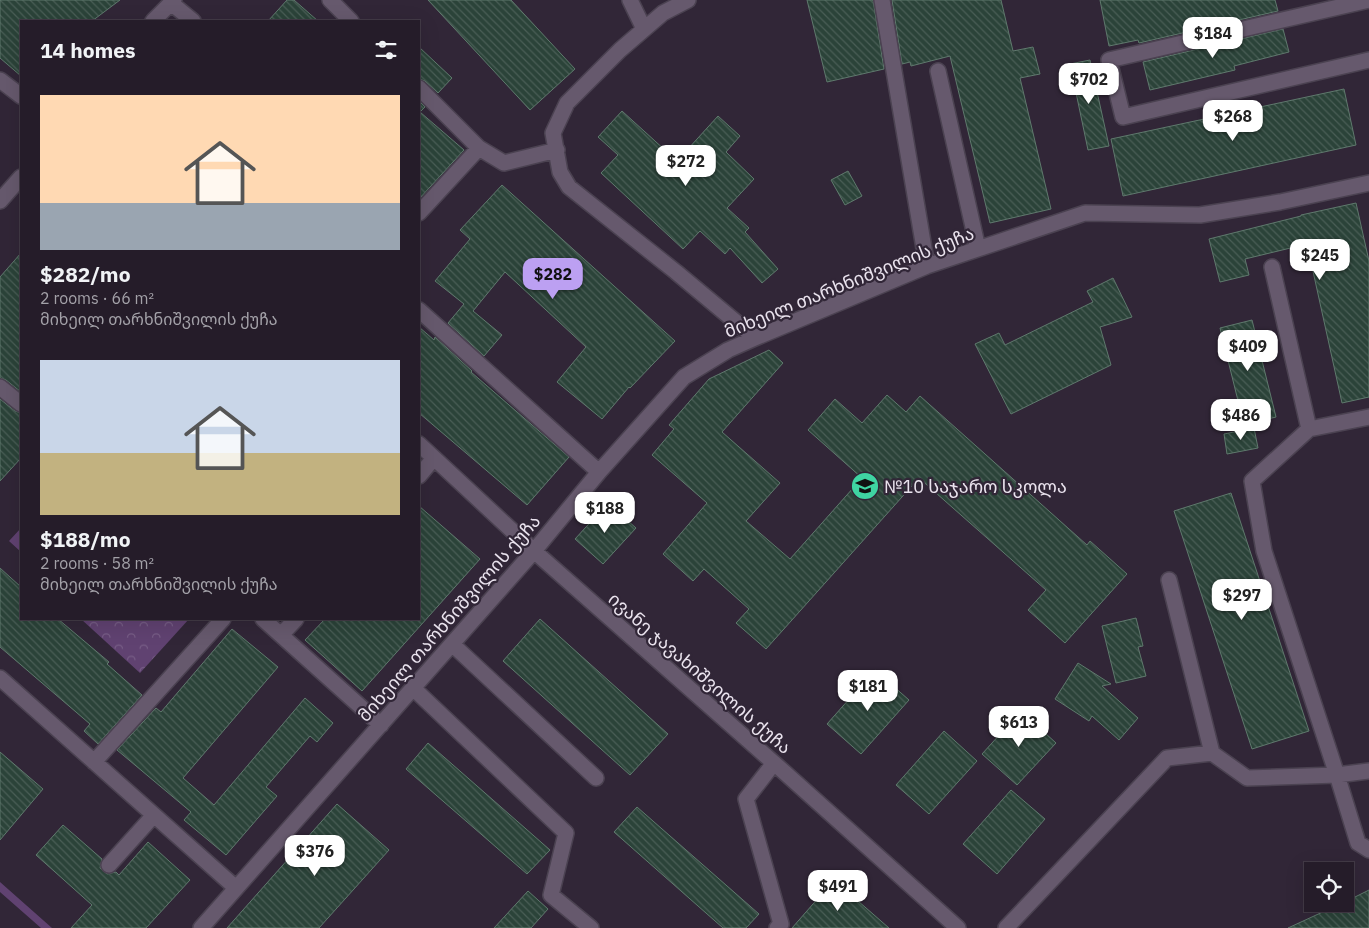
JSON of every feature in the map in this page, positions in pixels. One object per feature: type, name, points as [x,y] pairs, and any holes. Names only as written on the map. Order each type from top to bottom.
[{"type":"street","points":[[330,0],[351,20]]},
{"type":"street","points":[[630,0],[644,29]]},
{"type":"street","points":[[688,0],[663,13],[644,29],[567,103],[553,133],[560,172],[569,186],[755,338]]},
{"type":"street","points":[[882,0],[927,266]]},
{"type":"street","points":[[1369,0],[1109,60],[1123,117],[1369,60]]},
{"type":"street","points":[[154,20],[173,2],[192,20]]},
{"type":"street","points":[[938,71],[978,249]]},
{"type":"street","points":[[0,80],[20,95]]},
{"type":"street","points":[[420,89],[479,148],[504,163],[557,150]]},
{"type":"street","points":[[420,212],[479,148]]},
{"type":"street","points":[[0,201],[20,178]]},
{"type":"street","name":"მიხეილ თარხნიშვილის ქუჩა","points":[[201,928],[534,551],[600,472],[684,377],[728,350],[927,266],[1085,213],[1200,215],[1299,198],[1369,183]]},
{"type":"street","points":[[1272,267],[1309,429]]},
{"type":"street","points":[[420,311],[600,472]]},
{"type":"street","points":[[0,387],[20,403]]},
{"type":"street","points":[[1369,417],[1309,429],[1252,481],[1264,552],[1358,843],[1369,850]]},
{"type":"street","name":"ივანე ჯავახიშვილის ქუჩა","points":[[420,445],[534,551],[958,928]]},
{"type":"street","points":[[420,475],[434,458]]},
{"type":"street","points":[[1169,580],[1212,753],[1247,778],[1369,772]]},
{"type":"street","points":[[94,762],[222,620]]},
{"type":"street","points":[[264,620],[381,725]]},
{"type":"street","points":[[281,635],[295,620]]},
{"type":"street","points":[[452,644],[596,778]]},
{"type":"street","points":[[0,678],[236,888]]},
{"type":"street","points":[[413,688],[566,832],[551,895],[591,928]]},
{"type":"street","points":[[1006,928],[1168,758],[1212,753]]},
{"type":"street","points":[[774,763],[746,799],[780,924],[777,928]]},
{"type":"street","points":[[109,865],[154,815]]},
{"type":"green space","points":[[20,529],[20,551],[9,541]]},
{"type":"green space","points":[[82,620],[188,620],[140,673]]},
{"type":"green space","points":[[0,882],[52,928],[41,928],[0,892]]},
{"type":"building","points":[[0,0],[120,0],[93,20],[20,20],[20,75],[0,58]]},
{"type":"building","points":[[287,0],[294,0],[317,20],[269,20]]},
{"type":"building","points":[[428,0],[511,0],[575,69],[530,110]]},
{"type":"building","points":[[807,0],[873,0],[884,69],[827,82]]},
{"type":"building","points":[[892,0],[1001,0],[1013,51],[1033,47],[1040,74],[1020,78],[1051,209],[990,223],[950,56],[911,66],[910,62],[902,64]]},
{"type":"building","points":[[1100,0],[1275,0],[1278,11],[1139,43],[1138,40],[1109,46]]},
{"type":"building","points":[[1283,29],[1289,52],[1234,66],[1235,70],[1150,90],[1143,62]]},
{"type":"building","points":[[420,48],[452,78],[438,93],[425,81],[420,79]]},
{"type":"building","points":[[1090,60],[1109,146],[1088,150],[1070,64]]},
{"type":"building","points":[[1344,89],[1356,145],[1123,196],[1111,139]]},
{"type":"building","points":[[420,102],[425,107],[420,112]]},
{"type":"building","points":[[622,111],[677,161],[718,116],[740,136],[726,152],[754,179],[727,208],[749,228],[745,232],[778,269],[762,283],[730,248],[725,254],[700,231],[683,249],[601,173],[618,155],[598,137]]},
{"type":"building","points":[[420,112],[464,150],[420,198]]},
{"type":"building","points":[[848,171],[862,196],[845,205],[831,180]]},
{"type":"building","points":[[502,185],[675,341],[629,387],[602,419],[557,382],[586,347],[505,272],[473,311],[502,335],[484,356],[448,323],[464,304],[435,281],[470,239],[460,230]]},
{"type":"building","points":[[1356,203],[1369,261],[1369,397],[1342,403],[1307,244],[1245,259],[1249,275],[1220,282],[1209,239]]},
{"type":"building","points":[[20,254],[20,391],[6,380],[0,378],[0,277]]},
{"type":"building","points":[[1113,278],[1132,317],[1100,327],[1111,365],[1011,414],[975,344],[999,333],[1005,345],[1093,302],[1087,291]]},
{"type":"building","points":[[1252,320],[1276,417],[1244,425],[1220,328]]},
{"type":"building","points":[[420,328],[434,340],[435,337],[471,372],[569,457],[527,505],[420,414]]},
{"type":"building","points":[[769,350],[783,363],[722,432],[780,483],[746,521],[790,559],[862,478],[808,430],[835,399],[862,423],[887,395],[906,412],[920,396],[1087,545],[1090,541],[1127,574],[1065,643],[1028,610],[1046,590],[919,478],[766,649],[736,623],[749,609],[704,569],[693,581],[663,554],[707,503],[652,455],[674,429],[669,425],[709,379]]},
{"type":"building","points":[[0,399],[20,413],[20,459],[0,481]]},
{"type":"building","points":[[1254,428],[1258,448],[1227,454],[1224,434]]},
{"type":"building","points":[[1231,493],[1309,731],[1252,749],[1174,511]]},
{"type":"building","points":[[608,503],[636,528],[603,564],[575,539]]},
{"type":"building","points":[[420,507],[480,559],[362,691],[305,640],[324,620],[420,620]]},
{"type":"building","points":[[0,568],[20,586],[20,620],[59,620],[109,662],[107,664],[142,695],[98,744],[84,731],[90,724],[0,647]]},
{"type":"building","points":[[1136,618],[1143,646],[1138,647],[1146,676],[1116,683],[1102,626]]},
{"type":"building","points":[[540,619],[668,734],[630,775],[503,661]]},
{"type":"building","points":[[232,629],[278,667],[183,778],[214,805],[305,698],[333,723],[317,742],[310,736],[266,787],[277,796],[226,855],[184,820],[191,812],[117,750],[156,708],[161,712]]},
{"type":"building","points":[[1078,663],[1111,684],[1102,686],[1138,718],[1119,740],[1092,716],[1089,721],[1055,699]]},
{"type":"building","points":[[875,670],[909,700],[861,754],[827,724]]},
{"type":"building","points":[[1021,711],[1056,743],[1017,785],[982,754]]},
{"type":"building","points":[[944,731],[977,761],[929,814],[896,785]]},
{"type":"building","points":[[428,743],[550,850],[527,874],[406,769]]},
{"type":"building","points":[[0,752],[43,789],[0,840]]},
{"type":"building","points":[[1011,790],[1045,819],[997,874],[963,844]]},
{"type":"building","points":[[337,804],[389,850],[319,928],[227,928]]},
{"type":"building","points":[[637,807],[759,914],[746,928],[723,928],[614,832]]},
{"type":"building","points":[[63,825],[102,859],[100,868],[107,874],[116,872],[119,875],[148,842],[190,880],[146,928],[71,928],[92,905],[36,855]]},
{"type":"building","points":[[834,880],[889,928],[792,928]]},
{"type":"building","points":[[1369,890],[1369,928],[1288,928],[1323,912],[1354,912],[1354,898]]},
{"type":"building","points":[[528,891],[548,909],[531,928],[494,928]]},
{"type":"place","name":"№10 საჯარო სკოლა","points":[[865,486]]}]
